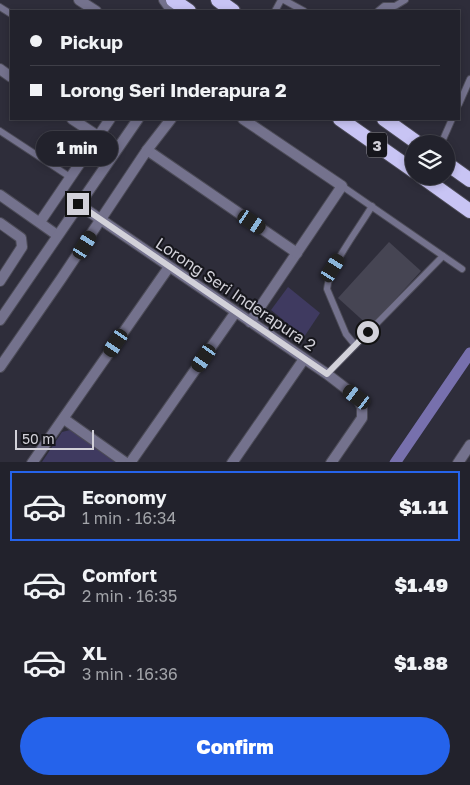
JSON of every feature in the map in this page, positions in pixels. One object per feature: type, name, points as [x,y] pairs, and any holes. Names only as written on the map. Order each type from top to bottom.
[{"type":"highway","points":[[173,0],[188,10]]},
{"type":"highway","name":"3","points":[[341,120],[405,165]]},
{"type":"highway","name":"3","points":[[385,120],[406,135]]},
{"type":"highway","points":[[455,169],[470,180]]},
{"type":"highway","points":[[434,185],[470,211]]},
{"type":"street","points":[[79,0],[94,10]]},
{"type":"street","points":[[73,120],[116,148]]},
{"type":"street","points":[[40,222],[109,120]]},
{"type":"street","points":[[0,320],[116,148],[137,120]]},
{"type":"street","points":[[0,367],[147,150],[170,120]]},
{"type":"street","points":[[243,120],[342,186],[250,322]]},
{"type":"street","points":[[147,150],[297,253]]},
{"type":"street","points":[[0,195],[57,235]]},
{"type":"street","name":"Lorong Seri Inderapura 2","points":[[78,204],[327,374],[357,397],[362,407],[362,418],[331,462]]},
{"type":"street","points":[[0,223],[20,238],[22,247],[0,281]]},
{"type":"street","points":[[32,462],[64,419],[168,267]]},
{"type":"street","points":[[130,462],[235,312]]},
{"type":"street","points":[[232,462],[304,359]]},
{"type":"street","points":[[64,419],[126,462]]},
{"type":"street","points":[[458,462],[470,445]]},
{"type":"lane","points":[[282,0],[302,10]]},
{"type":"lane","points":[[379,10],[384,6],[395,6],[405,0]]},
{"type":"lane","points":[[460,102],[470,79]]},
{"type":"lane","points":[[445,135],[452,120]]},
{"type":"lane","points":[[0,131],[70,177]]},
{"type":"lane","points":[[342,186],[462,269]]},
{"type":"lane","points":[[356,345],[346,334],[328,289],[328,284],[333,268],[372,206]]},
{"type":"lane","points":[[327,374],[443,256]]},
{"type":"shaded area","points":[[288,287],[320,313],[304,337],[271,310]]},
{"type":"shaded area","points":[[70,430],[116,462],[42,462],[62,432]]},
{"type":"building","points":[[389,242],[421,271],[370,327],[338,298]]},
{"type":"waterway","points":[[396,462],[470,353]]},
{"type":"route","points":[[78,204],[327,374],[368,332]]}]
